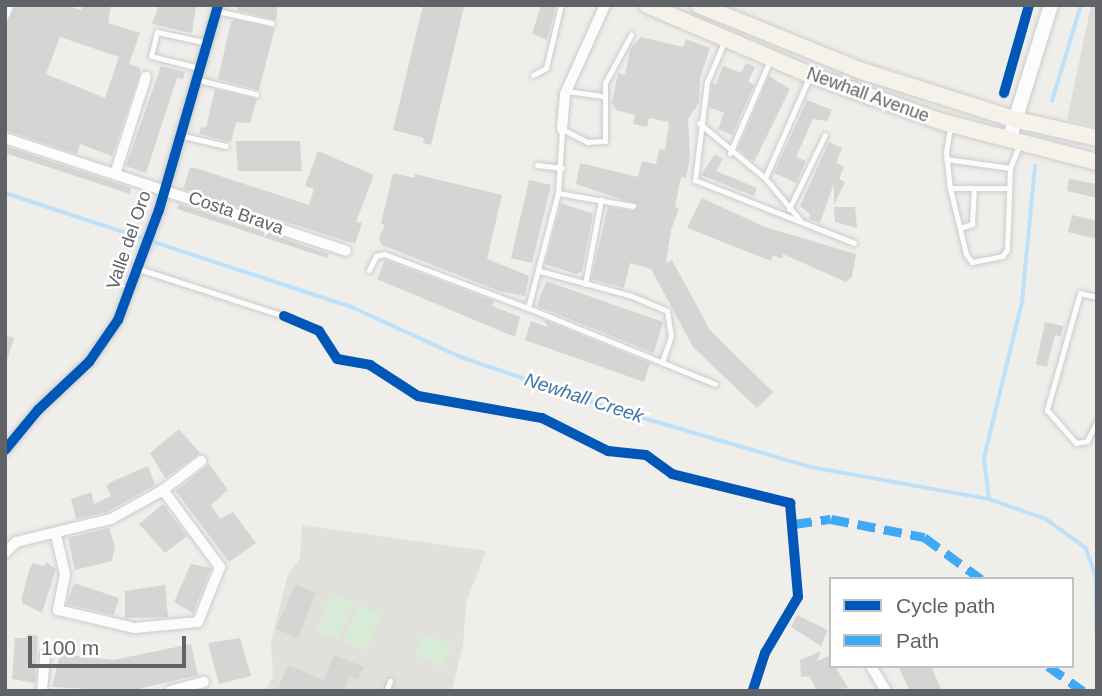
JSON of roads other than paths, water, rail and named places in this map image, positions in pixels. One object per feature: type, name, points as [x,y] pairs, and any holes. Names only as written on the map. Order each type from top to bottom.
[{"type":"main road","name":"Newhall Avenue","points":[[647,5],[810,75],[950,124],[1097,162]]},
{"type":"main road","name":"Newhall Avenue","points":[[699,5],[859,70],[1017,120],[1097,138]]},
{"type":"street","points":[[5,13],[8,5]]},
{"type":"street","points":[[562,129],[566,90],[605,5]]},
{"type":"street","points":[[1015,141],[1017,120],[1051,5]]},
{"type":"street","name":"Valle del Oro","points":[[5,450],[101,345],[140,267],[183,135],[217,8]]},
{"type":"street","points":[[115,174],[146,77]]},
{"type":"street","name":"Costa Brava","points":[[5,138],[346,251]]},
{"type":"street","points":[[5,553],[16,542],[48,533],[56,535],[111,519],[163,490],[201,461]]},
{"type":"street","points":[[56,535],[65,573],[58,610],[135,628],[198,622],[220,567],[163,490]]},
{"type":"street","points":[[42,691],[45,654]]},
{"type":"street","points":[[872,668],[886,691]]},
{"type":"street","points":[[170,691],[204,682]]},
{"type":"lane","points":[[533,75],[546,68],[561,5]]},
{"type":"lane","points":[[217,8],[272,23]]},
{"type":"lane","points":[[208,43],[157,32],[151,56],[256,94]]},
{"type":"lane","points":[[528,308],[540,271],[558,193],[562,169],[562,129],[587,142],[605,141],[602,96],[631,35]]},
{"type":"lane","points":[[725,39],[707,82],[699,123],[695,180],[854,243]]},
{"type":"lane","points":[[730,153],[771,58]]},
{"type":"lane","points":[[765,178],[810,75]]},
{"type":"lane","points":[[566,90],[602,96]]},
{"type":"lane","points":[[699,123],[730,153],[765,178],[801,221]]},
{"type":"lane","points":[[950,124],[946,159],[950,188],[972,262],[1002,256],[1007,250],[1008,188],[1015,141]]},
{"type":"lane","points":[[183,135],[226,146]]},
{"type":"lane","points":[[786,215],[825,135]]},
{"type":"lane","points":[[946,159],[1010,168]]},
{"type":"lane","points":[[537,165],[562,169]]},
{"type":"lane","points":[[950,188],[1008,188]]},
{"type":"lane","points":[[960,228],[972,224],[974,188]]},
{"type":"lane","points":[[558,193],[633,206]]},
{"type":"lane","points":[[585,284],[601,200]]},
{"type":"lane","points":[[369,270],[376,256],[384,254],[528,308],[715,384]]},
{"type":"lane","points":[[140,267],[284,316]]},
{"type":"lane","points":[[540,271],[632,296],[667,312],[671,336],[662,362]]},
{"type":"lane","points":[[1097,297],[1080,293],[1047,410],[1076,443],[1087,441],[1097,421]]},
{"type":"lane","points":[[386,691],[390,681]]},
{"type":"waterway","points":[[1052,101],[1081,5]]},
{"type":"waterway","points":[[989,499],[984,458],[1022,302],[1035,167]]},
{"type":"waterway","name":"Newhall Creek","points":[[5,193],[354,308],[461,357],[616,410],[811,467],[989,499],[1046,519],[1086,548],[1096,575],[1097,632]]}]
